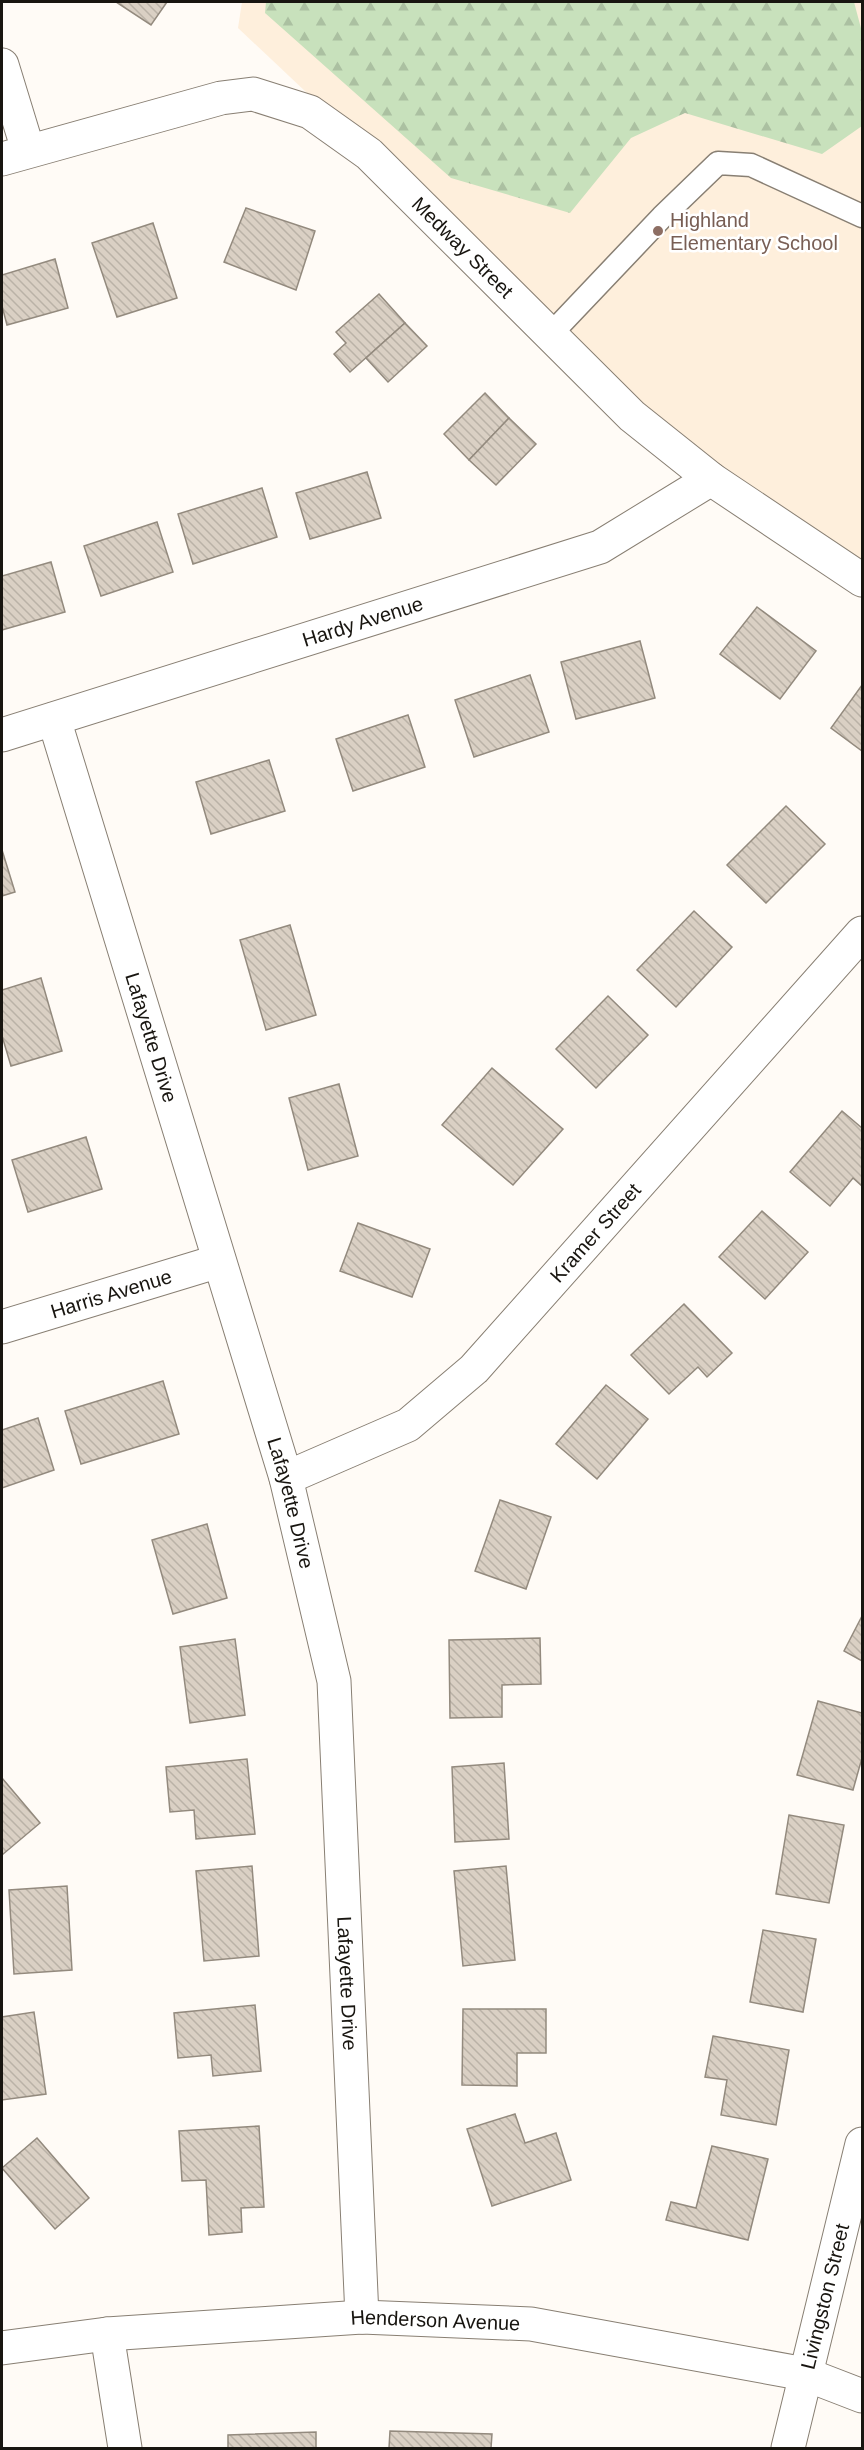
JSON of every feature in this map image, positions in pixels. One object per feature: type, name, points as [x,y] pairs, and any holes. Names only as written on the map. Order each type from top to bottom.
[{"type":"street","points":[[2,65],[15,154]]},
{"type":"street","name":"Medway Street","points":[[15,154],[221,98],[253,94],[310,112],[369,154],[632,416],[711,478],[862,580]]},
{"type":"street","name":"Hardy Avenue","points":[[2,735],[600,548],[711,478]]},
{"type":"street","name":"Lafayette Drive","points":[[54,719],[286,1478],[334,1681],[362,2317]]},
{"type":"street","name":"Kramer Street","points":[[286,1478],[408,1425],[474,1369],[862,933]]},
{"type":"street","name":"Harris Avenue","points":[[2,1327],[219,1261]]},
{"type":"street","name":"Livingston Street","points":[[788,2448],[862,2144]]},
{"type":"street","name":"Henderson Avenue","points":[[2,2348],[107,2334],[362,2317],[531,2324],[805,2374],[862,2396]]},
{"type":"street","points":[[107,2334],[125,2448]]},
{"type":"lane","points":[[550,334],[662,217],[718,163],[752,165],[862,216]]},
{"type":"shaded area","name":"Highland Elementary School","points":[[242,2],[862,2],[862,567],[668,433],[238,28]]},
{"type":"green space","points":[[266,2],[854,2],[862,32],[862,126],[822,154],[685,113],[631,138],[570,213],[451,178],[265,13]]},
{"type":"building","points":[[116,2],[167,2],[151,25]]},
{"type":"building","points":[[246,208],[315,231],[296,290],[224,262]]},
{"type":"building","points":[[153,223],[177,298],[117,317],[92,243]]},
{"type":"building","points":[[55,259],[68,308],[7,325],[2,306],[2,275]]},
{"type":"building","points":[[379,294],[405,323],[350,372],[334,354],[346,343],[336,332]]},
{"type":"building","points":[[405,323],[427,346],[388,382],[366,358]]},
{"type":"building","points":[[485,393],[509,418],[469,460],[444,434]]},
{"type":"building","points":[[509,418],[536,444],[496,485],[469,460]]},
{"type":"building","points":[[367,472],[381,518],[310,539],[296,493]]},
{"type":"building","points":[[262,488],[277,537],[193,564],[178,514]]},
{"type":"building","points":[[157,522],[173,572],[101,596],[84,546]]},
{"type":"building","points":[[51,562],[65,612],[2,630],[2,576]]},
{"type":"building","points":[[757,607],[816,651],[780,699],[720,654]]},
{"type":"building","points":[[640,641],[655,698],[576,719],[561,662]]},
{"type":"building","points":[[530,675],[549,732],[474,757],[455,700]]},
{"type":"building","points":[[862,685],[862,751],[831,728]]},
{"type":"building","points":[[408,715],[425,767],[353,791],[336,739]]},
{"type":"building","points":[[269,760],[285,811],[211,834],[196,782]]},
{"type":"building","points":[[786,806],[825,844],[766,903],[727,865]]},
{"type":"building","points":[[2,850],[15,892],[2,896]]},
{"type":"building","points":[[694,911],[732,947],[676,1007],[637,970]]},
{"type":"building","points":[[290,925],[316,1015],[266,1030],[240,940]]},
{"type":"building","points":[[41,978],[62,1051],[11,1066],[2,1036],[2,990]]},
{"type":"building","points":[[608,996],[648,1035],[596,1088],[556,1049]]},
{"type":"building","points":[[492,1068],[563,1129],[513,1185],[442,1125]]},
{"type":"building","points":[[339,1084],[358,1156],[308,1170],[289,1098]]},
{"type":"building","points":[[842,1111],[862,1128],[862,1186],[853,1178],[830,1206],[790,1172]]},
{"type":"building","points":[[86,1137],[102,1189],[28,1212],[12,1160]]},
{"type":"building","points":[[762,1211],[808,1252],[765,1299],[719,1257]]},
{"type":"building","points":[[358,1223],[430,1249],[412,1297],[340,1271]]},
{"type":"building","points":[[684,1304],[732,1353],[707,1377],[698,1367],[669,1394],[631,1355]]},
{"type":"building","points":[[163,1381],[179,1434],[81,1464],[65,1411]]},
{"type":"building","points":[[606,1385],[648,1419],[597,1479],[556,1444]]},
{"type":"building","points":[[38,1418],[54,1470],[2,1488],[2,1430]]},
{"type":"building","points":[[500,1500],[551,1517],[526,1589],[475,1571]]},
{"type":"building","points":[[207,1524],[227,1598],[173,1614],[152,1540]]},
{"type":"building","points":[[862,1616],[862,1661],[844,1651]]},
{"type":"building","points":[[540,1638],[541,1684],[502,1685],[502,1717],[450,1718],[449,1640]]},
{"type":"building","points":[[235,1639],[245,1715],[190,1723],[180,1647]]},
{"type":"building","points":[[818,1701],[862,1713],[862,1758],[853,1790],[797,1775]]},
{"type":"building","points":[[247,1759],[255,1834],[196,1839],[194,1810],[170,1812],[166,1767]]},
{"type":"building","points":[[504,1763],[509,1839],[455,1842],[452,1767]]},
{"type":"building","points":[[2,1778],[40,1823],[2,1855]]},
{"type":"building","points":[[789,1815],[844,1825],[829,1903],[776,1894]]},
{"type":"building","points":[[252,1866],[259,1956],[204,1961],[196,1871]]},
{"type":"building","points":[[506,1866],[515,1960],[463,1966],[454,1871]]},
{"type":"building","points":[[67,1886],[72,1970],[14,1974],[9,1890]]},
{"type":"building","points":[[763,1930],[816,1939],[803,2012],[750,2002]]},
{"type":"building","points":[[255,2005],[261,2071],[213,2076],[211,2055],[178,2058],[174,2013]]},
{"type":"building","points":[[463,2009],[546,2009],[546,2053],[517,2053],[517,2086],[462,2085]]},
{"type":"building","points":[[34,2012],[46,2094],[2,2100],[2,2017]]},
{"type":"building","points":[[713,2036],[789,2050],[776,2125],[721,2115],[727,2080],[705,2077]]},
{"type":"building","points":[[515,2114],[525,2143],[556,2133],[571,2180],[492,2206],[467,2129]]},
{"type":"building","points":[[259,2126],[264,2207],[241,2208],[242,2232],[209,2235],[206,2180],[182,2181],[179,2131]]},
{"type":"building","points":[[37,2138],[89,2198],[55,2229],[2,2168]]},
{"type":"building","points":[[712,2146],[768,2159],[748,2240],[666,2220],[671,2202],[696,2208]]},
{"type":"building","points":[[390,2431],[492,2434],[491,2448],[389,2448]]},
{"type":"building","points":[[316,2432],[316,2448],[228,2448],[228,2435]]},
{"type":"place","name":"Highland Elementary School","points":[[658,231]]}]
